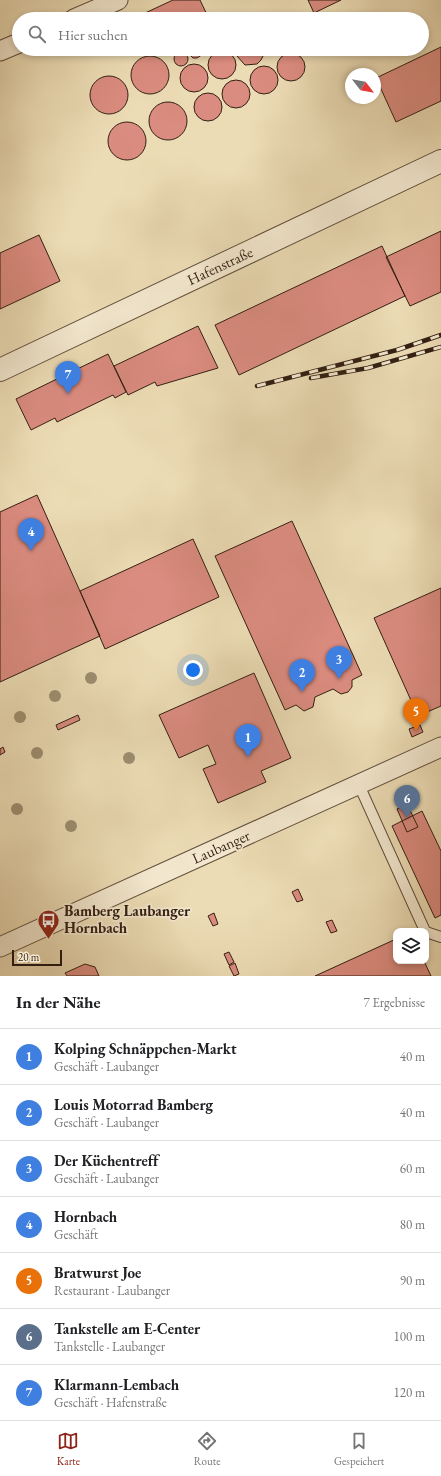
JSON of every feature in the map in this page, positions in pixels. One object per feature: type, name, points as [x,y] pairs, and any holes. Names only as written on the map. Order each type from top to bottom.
[{"type":"street","points":[[90,12],[118,0]]},
{"type":"street","points":[[0,52],[12,46]]},
{"type":"street","name":"Hafenstraße","points":[[0,370],[441,161]]},
{"type":"street","name":"Laubanger","points":[[0,947],[441,747]]},
{"type":"lane","points":[[359,785],[425,928]]},
{"type":"lane","points":[[429,932],[441,937]]},
{"type":"building","points":[[173,0],[200,0],[206,12],[147,12]]},
{"type":"building","points":[[308,0],[341,0],[316,12],[314,12]]},
{"type":"building","points":[[441,47],[441,101],[396,122],[381,89],[381,76],[422,56],[429,56],[429,53]]},
{"type":"building","points":[[146,56],[154,56],[164,61],[168,68],[168,82],[164,89],[154,94],[146,94],[136,89],[134,86],[131,79],[131,71],[136,61],[139,59]]},
{"type":"building","points":[[174,56],[188,56],[188,62],[184,66],[178,66],[174,62]]},
{"type":"building","points":[[191,56],[200,56],[197,58],[193,58]]},
{"type":"building","points":[[211,56],[233,56],[235,60],[235,70],[232,75],[227,78],[217,78],[212,75],[209,70],[208,65]]},
{"type":"building","points":[[237,56],[263,56],[257,64],[245,65]]},
{"type":"building","points":[[283,56],[299,56],[304,62],[304,72],[301,77],[296,80],[286,80],[281,77],[278,72],[278,62]]},
{"type":"building","points":[[194,64],[204,68],[208,78],[204,88],[194,92],[184,88],[180,78],[184,68]]},
{"type":"building","points":[[264,66],[274,70],[278,80],[274,90],[264,94],[254,90],[250,80],[254,70]]},
{"type":"building","points":[[105,76],[113,76],[123,81],[127,88],[127,102],[123,109],[113,114],[105,114],[95,109],[93,106],[90,99],[90,91],[95,81],[98,79]]},
{"type":"building","points":[[236,80],[246,84],[250,94],[246,104],[236,108],[226,104],[222,94],[226,84]]},
{"type":"building","points":[[208,93],[218,97],[222,107],[218,117],[208,121],[198,117],[194,107],[198,97]]},
{"type":"building","points":[[164,102],[172,102],[182,107],[186,114],[186,128],[182,135],[172,140],[164,140],[154,135],[152,132],[149,125],[149,117],[154,107],[157,105]]},
{"type":"building","points":[[123,122],[131,122],[141,127],[145,134],[145,148],[141,155],[131,160],[123,160],[113,155],[111,152],[108,145],[108,137],[113,127],[116,125]]},
{"type":"building","points":[[441,231],[441,292],[410,306],[386,257]]},
{"type":"building","points":[[39,235],[60,281],[0,309],[0,253]]},
{"type":"building","points":[[382,246],[405,296],[239,375],[215,325]]},
{"type":"building","points":[[198,326],[218,368],[157,386],[155,382],[128,395],[114,366]]},
{"type":"building","points":[[108,354],[126,392],[115,398],[113,395],[57,422],[55,418],[31,430],[16,399]]},
{"type":"building","points":[[37,495],[100,636],[0,682],[0,512]]},
{"type":"building","points":[[292,521],[362,675],[352,680],[352,687],[348,692],[341,694],[333,689],[315,697],[313,707],[304,711],[296,705],[285,710],[215,556]]},
{"type":"building","points":[[193,539],[219,597],[105,649],[80,591]]},
{"type":"building","points":[[441,588],[441,706],[418,716],[374,618]]},
{"type":"building","points":[[254,673],[291,758],[261,771],[266,782],[218,803],[203,769],[216,764],[208,745],[179,758],[159,715]]},
{"type":"building","points":[[78,715],[80,720],[58,730],[56,725]]},
{"type":"building","points":[[420,725],[423,732],[412,737],[409,729]]},
{"type":"building","points":[[3,747],[5,752],[0,755],[0,749]]},
{"type":"building","points":[[407,804],[418,827],[407,832],[397,809]]},
{"type":"building","points":[[422,811],[441,851],[441,915],[435,918],[392,826]]},
{"type":"building","points":[[298,889],[303,900],[297,902],[292,892]]},
{"type":"building","points":[[214,913],[218,924],[213,926],[208,916]]},
{"type":"building","points":[[332,920],[337,931],[331,933],[326,922]]},
{"type":"building","points":[[393,940],[393,964],[425,964],[431,976],[315,976]]},
{"type":"building","points":[[229,952],[234,962],[229,965],[224,954]]},
{"type":"building","points":[[235,963],[239,974],[234,976],[229,966]]},
{"type":"building","points":[[85,964],[95,967],[99,976],[67,976],[65,973]]},
{"type":"railway","points":[[257,386],[397,350],[441,335]]},
{"type":"railway","points":[[311,378],[368,368],[441,347]]},
{"type":"place","name":"Klarmann-Lembach","points":[[68,394]]},
{"type":"place","name":"Hornbach","points":[[31,551]]},
{"type":"place","name":"Der Küchentreff","points":[[339,679]]},
{"type":"place","name":"Louis Motorrad Bamberg","points":[[302,692]]},
{"type":"place","name":"Bratwurst Joe","points":[[416,731]]},
{"type":"place","name":"Kolping Schnäppchen-Markt","points":[[248,757]]},
{"type":"place","name":"Tankstelle am E-Center","points":[[407,818]]},
{"type":"place","name":"Bamberg Laubanger Hornbach","points":[[48,940]]}]
